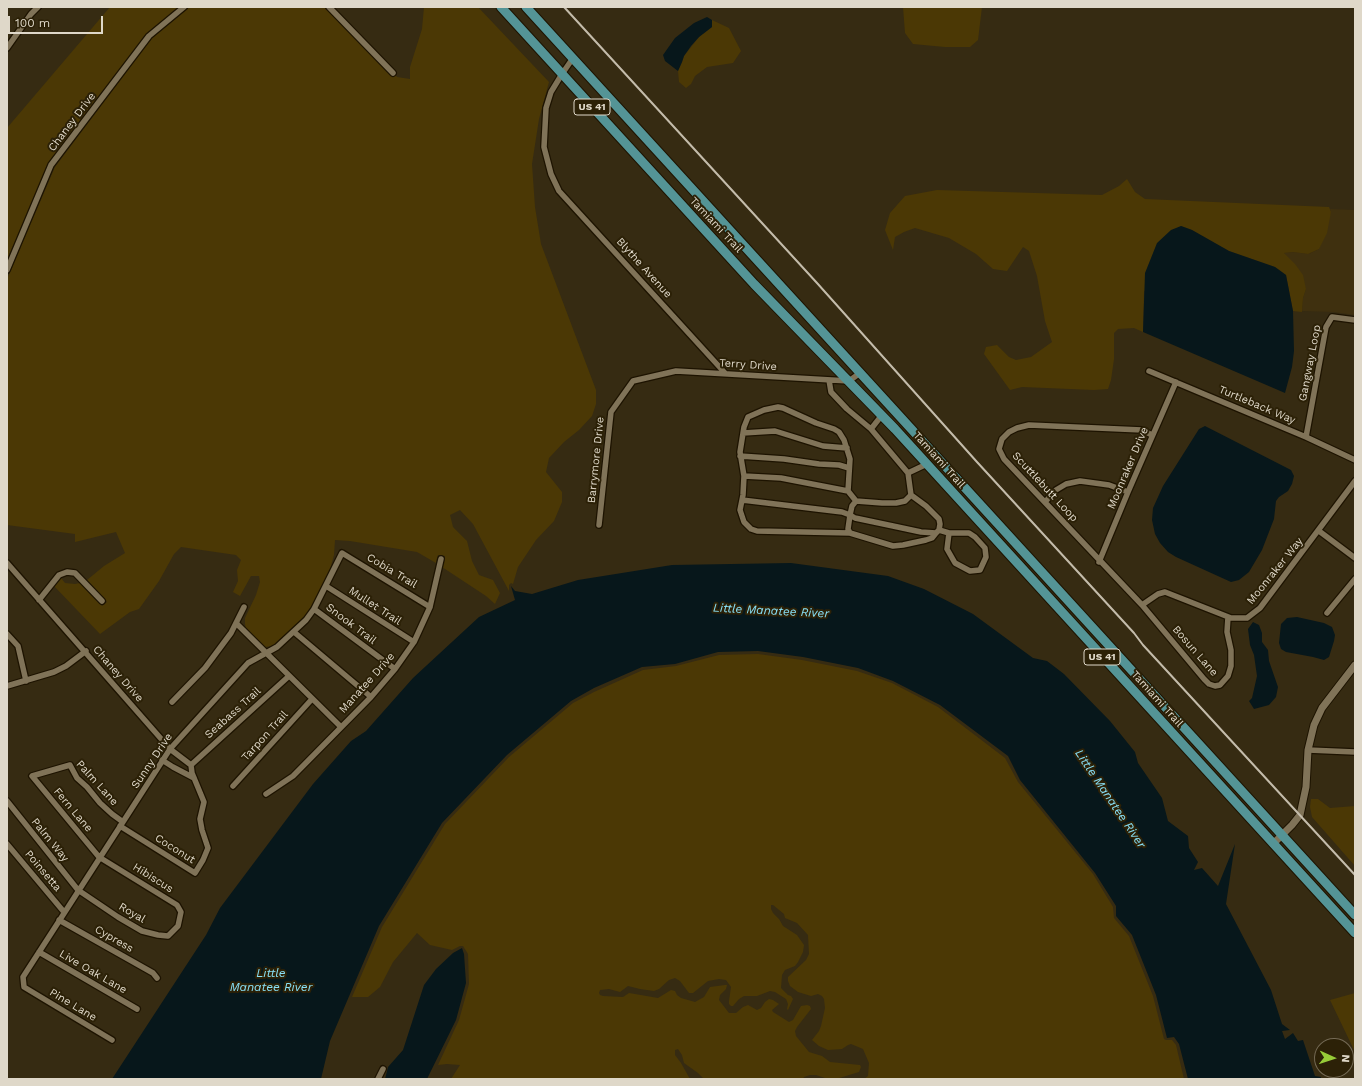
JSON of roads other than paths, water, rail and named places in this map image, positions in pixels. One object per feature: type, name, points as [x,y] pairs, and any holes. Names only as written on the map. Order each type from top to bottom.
[{"type":"main road","name":"Tamiami Trail","points":[[501,7],[754,284],[849,381],[927,464],[1355,933]]},
{"type":"main road","name":"Tamiami Trail","points":[[526,7],[1355,915]]},
{"type":"street","points":[[7,48],[31,14],[38,7]]},
{"type":"street","name":"Chaney Drive","points":[[7,270],[51,165],[149,36],[184,7]]},
{"type":"street","points":[[329,7],[392,73]]},
{"type":"street","points":[[562,74],[573,58]]},
{"type":"street","name":"Blythe Avenue","points":[[562,74],[551,92],[546,108],[544,147],[551,174],[559,191],[725,373]]},
{"type":"street","name":"Gangway Loop","points":[[1306,437],[1326,327],[1332,317],[1355,320]]},
{"type":"street","name":"Terry Drive","points":[[633,381],[676,371],[849,381]]},
{"type":"street","name":"Turtleback Way","points":[[1149,371],[1306,437],[1355,460]]},
{"type":"street","points":[[849,381],[860,373]]},
{"type":"street","points":[[829,380],[831,392],[871,429],[908,473],[911,495],[939,518],[940,524],[937,531],[932,538],[893,546],[850,533],[757,531],[751,529],[744,522],[740,510],[744,476],[740,456],[746,421],[748,417],[764,410],[778,407],[834,429],[842,436],[850,459],[848,491]]},
{"type":"street","name":"Barrymore Drive","points":[[599,525],[611,412],[633,381]]},
{"type":"street","name":"Moonraker Drive","points":[[1099,562],[1152,435],[1176,382]]},
{"type":"street","points":[[871,429],[882,416]]},
{"type":"street","name":"Scuttlebutt Loop","points":[[1142,605],[1099,562],[1004,459],[999,449],[1002,439],[1009,432],[1029,424],[1142,430],[1152,435]]},
{"type":"street","points":[[743,433],[775,431],[823,446],[847,448]]},
{"type":"street","points":[[740,456],[784,459],[839,465],[850,468]]},
{"type":"street","points":[[908,473],[927,464]]},
{"type":"street","points":[[744,476],[781,478],[848,491],[856,501],[896,503],[905,501],[911,495]]},
{"type":"street","points":[[1045,502],[1056,490],[1066,484],[1080,481],[1109,485],[1128,492]]},
{"type":"street","name":"Moonraker Way","points":[[1142,605],[1158,594],[1165,592],[1228,617],[1247,618],[1260,608],[1355,481]]},
{"type":"street","points":[[742,500],[842,512],[855,518],[921,532],[937,531],[949,533],[969,533],[985,548],[986,558],[980,570],[970,571],[955,563],[947,549],[949,533]]},
{"type":"street","points":[[850,533],[848,529],[850,515],[852,506],[856,501]]},
{"type":"street","points":[[1319,531],[1355,558]]},
{"type":"street","name":"Sunny Drive","points":[[24,987],[23,977],[170,749],[248,663],[277,647],[306,620],[314,609],[342,553]]},
{"type":"street","name":"Cobia Trail","points":[[342,553],[430,607]]},
{"type":"street","name":"Manatee Drive","points":[[266,794],[293,776],[371,697],[395,670],[414,642],[430,607],[440,559]]},
{"type":"street","name":"Chaney Drive","points":[[7,563],[170,749],[191,765]]},
{"type":"street","points":[[39,600],[59,575],[67,572],[75,573],[102,601]]},
{"type":"street","points":[[1327,613],[1355,579]]},
{"type":"street","name":"Mullet Trail","points":[[326,586],[414,642]]},
{"type":"street","name":"Bosun Lane","points":[[1142,605],[1204,679],[1209,684],[1215,686],[1220,685],[1228,676],[1230,666],[1231,650],[1227,632],[1228,617]]},
{"type":"street","points":[[172,702],[205,668],[231,633],[244,607]]},
{"type":"street","name":"Snook Trail","points":[[314,609],[395,670]]},
{"type":"street","points":[[236,623],[341,726]]},
{"type":"street","points":[[294,632],[371,697]]},
{"type":"street","points":[[7,634],[18,646],[26,681]]},
{"type":"street","points":[[1092,645],[1100,637]]},
{"type":"street","points":[[7,686],[54,672],[66,666],[86,652]]},
{"type":"street","points":[[1273,844],[1292,825],[1300,814],[1306,787],[1308,750],[1314,725],[1322,708],[1355,665]]},
{"type":"street","name":"Seabass Trail","points":[[191,765],[289,676]]},
{"type":"street","name":"Tarpon Trail","points":[[233,786],[312,699]]},
{"type":"street","points":[[1308,750],[1355,752]]},
{"type":"street","points":[[162,760],[194,778]]},
{"type":"street","name":"Palm Lane","points":[[32,776],[70,765],[77,778],[122,824]]},
{"type":"street","points":[[191,765],[194,778]]},
{"type":"street","name":"Fern Lane","points":[[32,776],[99,857]]},
{"type":"street","name":"Coconut","points":[[122,824],[195,873],[208,848],[200,820],[204,802],[194,778]]},
{"type":"street","name":"Palm Way","points":[[7,801],[78,890]]},
{"type":"street","name":"Poinsetta","points":[[7,844],[64,912]]},
{"type":"street","name":"Hibiscus","points":[[99,857],[177,905],[181,912],[178,926]]},
{"type":"street","name":"Royal","points":[[78,890],[142,931],[168,936],[178,926]]},
{"type":"street","name":"Cypress","points":[[59,920],[153,973],[157,978]]},
{"type":"street","name":"Live Oak Lane","points":[[39,952],[137,1009]]},
{"type":"street","name":"Pine Lane","points":[[24,987],[112,1040]]},
{"type":"street","points":[[378,1079],[383,1068]]},
{"type":"water","points":[[707,17],[712,20],[712,27],[699,37],[691,46],[684,56],[678,71],[665,61],[663,55],[675,38],[694,23]]},
{"type":"water","points":[[1181,226],[1192,230],[1229,251],[1275,267],[1286,275],[1293,311],[1294,351],[1292,367],[1285,393],[1143,332],[1145,273],[1157,243],[1171,230]]},
{"type":"water","points":[[1205,426],[1291,470],[1294,476],[1288,491],[1276,501],[1274,519],[1262,550],[1249,572],[1239,580],[1231,582],[1168,552],[1160,543],[1155,534],[1152,520],[1153,508],[1163,486],[1199,429]]},
{"type":"water","name":"Little Manatee River","points":[[791,563],[888,576],[924,589],[973,614],[1033,658],[1047,661],[1064,674],[1110,721],[1135,752],[1138,763],[1162,798],[1168,821],[1188,836],[1189,848],[1198,862],[1194,870],[1202,868],[1218,886],[1235,844],[1226,904],[1271,990],[1282,1024],[1290,1030],[1282,1031],[1285,1039],[1293,1033],[1298,1041],[1303,1040],[1314,1073],[1314,1078],[1321,1079],[1188,1079],[1179,1044],[1174,1037],[1167,1038],[1156,995],[1132,935],[1116,916],[1116,906],[1095,873],[1020,780],[1008,756],[940,705],[893,681],[858,668],[803,657],[758,651],[718,652],[675,664],[642,667],[594,688],[571,701],[507,755],[442,823],[379,926],[330,1041],[321,1079],[112,1079],[206,935],[220,908],[313,784],[351,741],[366,731],[413,678],[479,617],[515,600],[511,586],[515,591],[532,594],[578,580],[672,565]]},
{"type":"water","points":[[1297,617],[1324,623],[1332,627],[1335,635],[1329,657],[1324,660],[1286,652],[1281,649],[1279,643],[1281,624],[1287,618]]},
{"type":"water","points":[[1253,622],[1259,625],[1262,633],[1262,642],[1268,650],[1269,661],[1278,687],[1276,697],[1269,705],[1254,709],[1249,701],[1252,698],[1257,676],[1248,629]]},
{"type":"water","points":[[462,948],[464,954],[466,983],[456,1020],[427,1079],[385,1079],[388,1067],[403,1050],[424,985],[436,969],[453,953]]},
{"type":"railway","points":[[564,7],[817,283],[977,462],[1134,633],[1143,645],[1355,875]]}]
